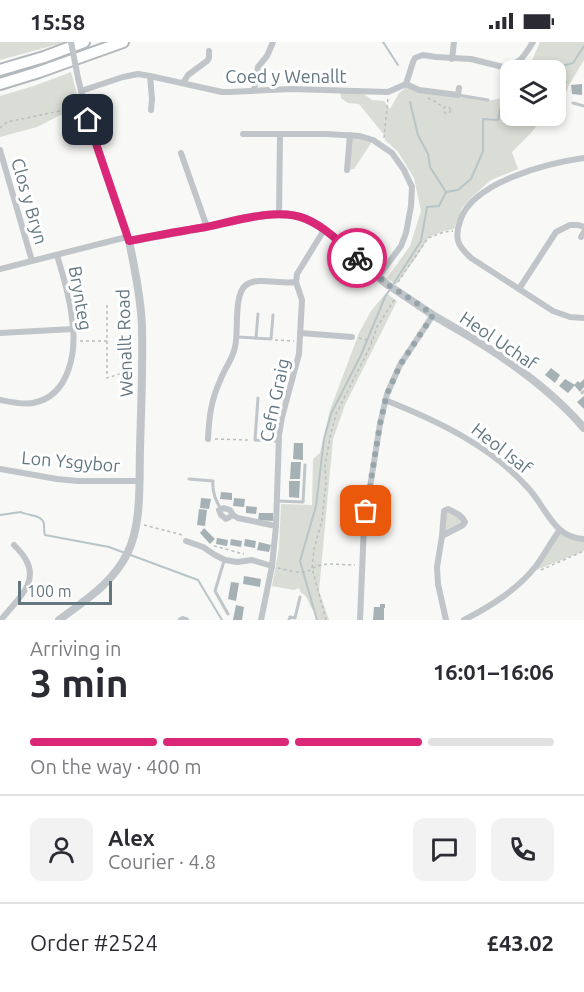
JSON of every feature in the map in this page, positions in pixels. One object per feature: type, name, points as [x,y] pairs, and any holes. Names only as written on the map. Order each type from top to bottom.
[{"type":"highway","points":[[0,70],[84,42]]},
{"type":"highway","points":[[0,84],[123,42]]},
{"type":"street","name":"Wenallt Road","points":[[58,620],[98,592],[127,554],[135,535],[142,372],[142,326],[136,274],[128,239],[84,106],[71,42]]},
{"type":"street","points":[[254,90],[258,67],[273,42]]},
{"type":"street","points":[[452,59],[454,42]]},
{"type":"street","points":[[388,92],[406,84],[413,62],[418,56],[471,59],[503,68],[511,67],[521,60],[533,42]]},
{"type":"street","points":[[183,83],[188,75],[207,61],[209,51]]},
{"type":"street","points":[[254,56],[262,62]]},
{"type":"street","name":"Coed y Wenallt","points":[[81,91],[132,75],[150,76],[222,92],[291,89],[388,92]]},
{"type":"street","points":[[150,76],[151,110]]},
{"type":"street","points":[[406,84],[424,90],[459,91]]},
{"type":"street","points":[[243,134],[350,135],[366,138],[392,153],[412,187],[411,206],[401,246],[378,277]]},
{"type":"street","points":[[279,215],[280,134]]},
{"type":"street","points":[[347,170],[350,135]]},
{"type":"street","name":"Clos y Bryn","points":[[0,150],[32,261]]},
{"type":"street","points":[[181,153],[207,226]]},
{"type":"street","points":[[584,158],[542,167],[495,184],[481,193],[461,216],[456,235],[463,250],[471,258],[553,311],[570,317],[584,318]]},
{"type":"street","name":"Heol Uchaf","points":[[128,239],[254,217],[279,215],[307,219],[338,240],[391,287],[521,371],[557,400],[584,428]]},
{"type":"street","points":[[519,289],[555,232],[570,225],[584,227]]},
{"type":"street","points":[[208,439],[211,403],[220,380],[233,357],[237,337],[239,301],[243,287],[260,281],[296,282],[302,264],[324,230]]},
{"type":"street","name":"Brynteg","points":[[0,269],[128,239]]},
{"type":"street","name":"Brynteg","points":[[0,400],[31,403],[46,399],[56,392],[68,371],[73,329],[71,309],[57,255]]},
{"type":"street","name":"Cefn Graig","points":[[261,620],[272,566],[282,417],[299,354],[302,300],[296,282]]},
{"type":"street","points":[[360,620],[364,525],[380,424],[386,400],[400,365],[433,315]]},
{"type":"street","points":[[0,333],[73,329]]},
{"type":"street","points":[[300,333],[352,337]]},
{"type":"street","name":"Heol Isaf","points":[[386,400],[453,430],[510,469],[529,489],[559,531]]},
{"type":"street","name":"Lon Ysgybor","points":[[0,469],[68,480],[139,481]]},
{"type":"street","points":[[221,509],[230,510],[238,518],[276,526]]},
{"type":"street","points":[[442,536],[463,525],[465,522],[463,518],[448,509],[444,511],[438,584],[446,620]]},
{"type":"street","points":[[464,620],[502,598],[529,574],[559,531],[573,538],[584,539]]},
{"type":"street","points":[[186,541],[203,547],[225,560],[237,562],[252,560],[272,566]]},
{"type":"street","points":[[1,620],[24,594],[29,584],[31,571],[15,544]]},
{"type":"street","points":[[181,620],[183,618],[186,620]]},
{"type":"lane","points":[[459,91],[488,100]]},
{"type":"lane","points":[[573,103],[584,106]]},
{"type":"lane","points":[[256,338],[258,314]]},
{"type":"lane","points":[[237,337],[271,339],[273,315]]},
{"type":"lane","points":[[258,398],[255,440],[279,441]]},
{"type":"lane","points":[[277,501],[303,502],[305,465]]},
{"type":"lane","points":[[189,479],[213,482],[212,490],[221,509]]},
{"type":"lane","points":[[225,560],[215,591],[228,614]]},
{"type":"lane","points":[[289,620],[290,617],[295,618],[300,597]]},
{"type":"path","points":[[424,90],[426,97],[444,108]]},
{"type":"path","points":[[383,146],[388,92]]},
{"type":"path","points":[[0,128],[7,122],[84,106]]},
{"type":"path","points":[[326,620],[312,568],[314,549],[322,520],[326,466],[336,414],[377,327],[394,300],[391,287],[428,238],[444,232],[457,231]]},
{"type":"path","points":[[107,304],[107,378],[123,373],[142,372]]},
{"type":"path","points":[[352,337],[372,341]]},
{"type":"path","points":[[271,339],[300,341]]},
{"type":"path","points":[[73,341],[107,341]]},
{"type":"path","points":[[208,439],[255,440]]},
{"type":"path","points":[[137,523],[184,536],[186,541]]},
{"type":"path","points":[[214,546],[244,554],[252,560]]},
{"type":"path","points":[[529,574],[584,551]]},
{"type":"path","points":[[272,566],[293,572],[307,571],[320,565],[362,565]]},
{"type":"shaded area","points":[[0,42],[66,42],[0,60]]},
{"type":"shaded area","points":[[540,42],[584,42],[584,60],[566,93],[566,60],[532,60]]},
{"type":"shaded area","points":[[71,72],[80,105],[37,127],[0,137],[0,96]]},
{"type":"shaded area","points":[[406,84],[413,88],[488,101],[500,98],[500,126],[536,126],[512,152],[518,169],[491,180],[473,196],[462,208],[454,229],[429,237],[396,285],[387,278],[410,246],[421,211],[414,178],[398,152],[385,140],[385,136],[359,104],[348,103],[341,98],[340,91],[360,91],[372,100],[384,101],[390,109],[399,93]]},
{"type":"shaded area","points":[[350,135],[373,140],[354,169],[347,170]]},
{"type":"shaded area","points":[[386,293],[397,301],[345,405],[333,439],[319,591],[329,620],[318,620],[315,610],[312,609],[299,588],[294,590],[272,586],[279,548],[281,504],[312,505],[313,459],[320,453],[330,410],[359,333],[371,311]]},
{"type":"shaded area","points":[[448,509],[465,522],[442,536],[443,523]]},
{"type":"shaded area","points":[[559,531],[584,539],[584,551],[529,573]]},
{"type":"building","points":[[582,84],[582,95],[572,94],[571,85]]},
{"type":"building","points":[[551,368],[560,375],[555,383],[545,375]]},
{"type":"building","points":[[565,379],[575,385],[568,393],[559,386]]},
{"type":"building","points":[[584,379],[584,387],[580,392],[574,385]]},
{"type":"building","points":[[584,396],[584,409],[577,402]]},
{"type":"building","points":[[294,443],[303,443],[303,460],[293,459]]},
{"type":"building","points":[[291,462],[301,462],[300,479],[290,479]]},
{"type":"building","points":[[289,481],[300,481],[299,498],[289,497]]},
{"type":"building","points":[[221,492],[232,493],[232,500],[220,499]]},
{"type":"building","points":[[201,498],[211,499],[209,509],[200,508]]},
{"type":"building","points":[[234,498],[245,499],[244,507],[233,506]]},
{"type":"building","points":[[246,506],[257,507],[256,514],[246,513]]},
{"type":"building","points":[[199,509],[207,510],[205,526],[197,525]]},
{"type":"building","points":[[259,513],[273,513],[273,521],[258,520]]},
{"type":"building","points":[[204,528],[215,539],[210,544],[200,533]]},
{"type":"building","points":[[217,538],[228,540],[227,546],[216,544]]},
{"type":"building","points":[[231,539],[242,541],[241,547],[230,545]]},
{"type":"building","points":[[245,539],[256,541],[255,548],[244,546]]},
{"type":"building","points":[[259,542],[271,545],[269,552],[257,550]]},
{"type":"building","points":[[244,576],[261,579],[260,587],[243,584]]},
{"type":"building","points":[[231,582],[239,583],[236,601],[228,599]]},
{"type":"building","points":[[380,604],[385,604],[384,620],[373,620],[374,607],[380,607]]},
{"type":"building","points":[[236,605],[244,607],[242,620],[233,620]]},
{"type":"waterway","points":[[383,42],[398,65]]},
{"type":"waterway","points":[[566,65],[573,63],[584,46]]},
{"type":"waterway","points":[[410,102],[418,135],[428,154],[430,167],[446,192]]},
{"type":"waterway","points":[[317,620],[300,561],[316,506],[324,439],[331,414],[361,355],[385,297],[421,241],[427,207],[439,206],[446,192],[458,190],[471,179],[483,151],[483,119],[498,120],[500,109]]},
{"type":"waterway","points":[[0,515],[21,512],[41,518],[45,535],[109,547],[198,580],[222,620]]},
{"type":"way so far","points":[[357,258],[388,285],[433,315],[400,365],[387,394],[366,511]]},
{"type":"route","points":[[88,120],[129,241],[254,217],[297,216],[307,219],[324,230],[357,258]]}]
